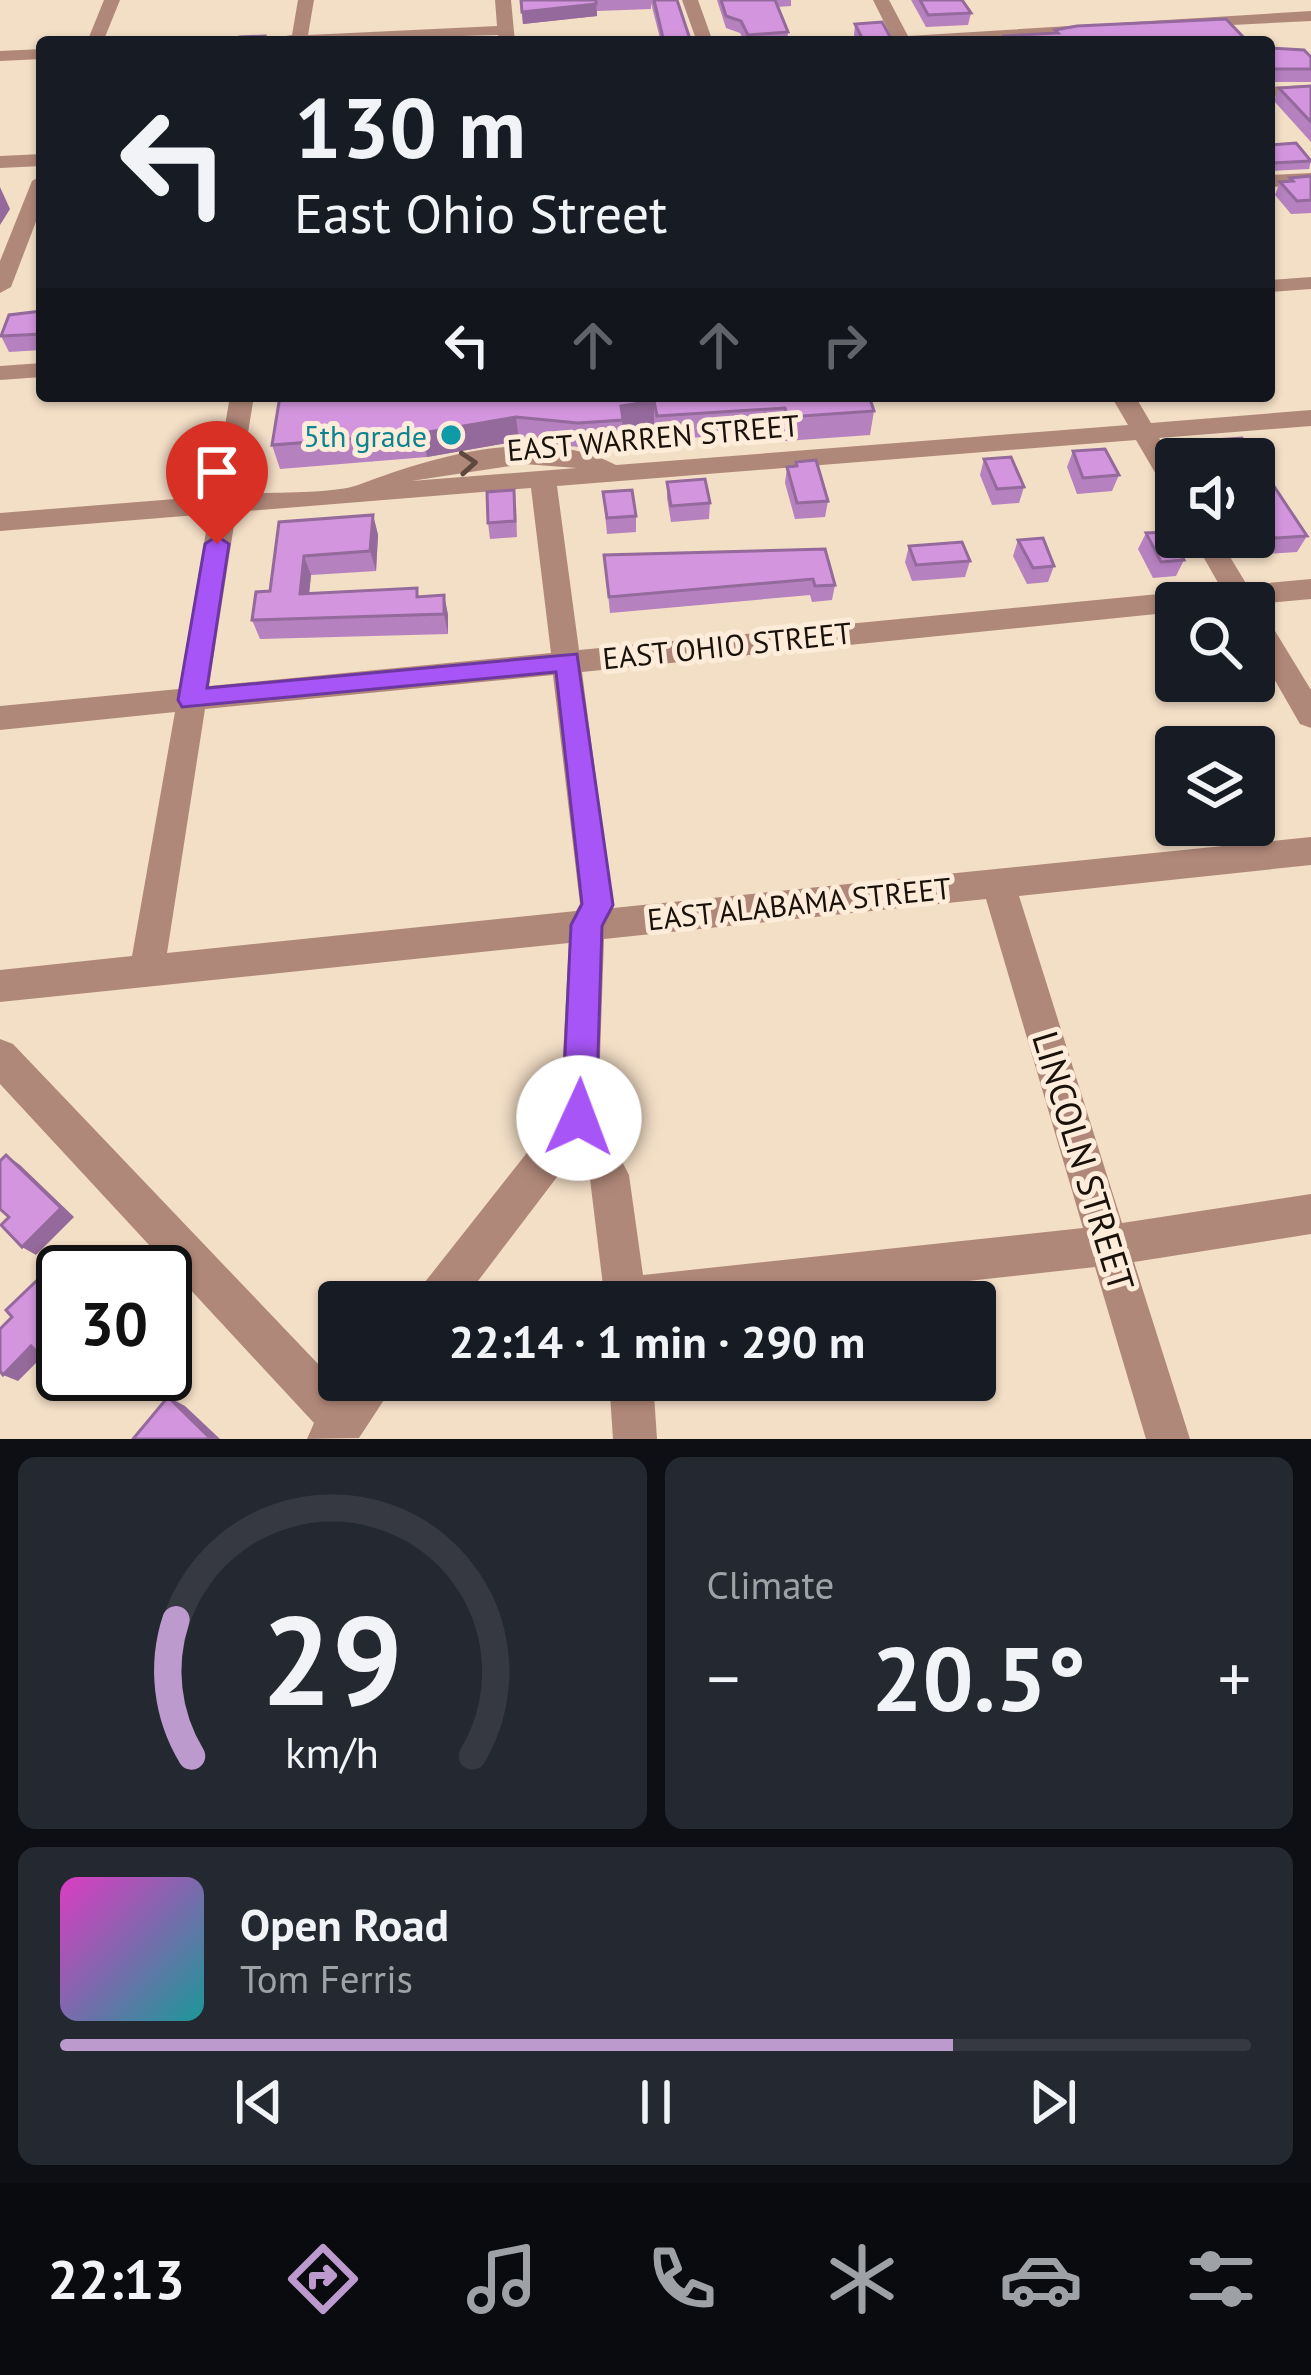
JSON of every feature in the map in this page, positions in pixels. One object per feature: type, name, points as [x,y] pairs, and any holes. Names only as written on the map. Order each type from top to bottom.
[{"type":"street","points":[[97,36],[112,0]]},
{"type":"street","points":[[300,36],[306,0]]},
{"type":"street","points":[[503,0],[506,36]]},
{"type":"street","points":[[690,0],[703,36]]},
{"type":"street","points":[[881,0],[900,36]]},
{"type":"street","points":[[1267,0],[1311,41]]},
{"type":"street","points":[[957,36],[1092,21],[1311,16]]},
{"type":"street","points":[[0,56],[36,54]]},
{"type":"street","points":[[1275,92],[1311,89]]},
{"type":"street","points":[[0,162],[36,160]]},
{"type":"street","points":[[1275,181],[1311,179]]},
{"type":"street","points":[[0,287],[6,256],[36,194]]},
{"type":"street","points":[[6,256],[36,254]]},
{"type":"street","points":[[1275,286],[1311,283]]},
{"type":"street","points":[[0,373],[36,370]]},
{"type":"street","points":[[147,968],[241,402]]},
{"type":"street","points":[[1127,402],[1155,451]]},
{"type":"street","name":"EAST WARREN STREET","points":[[0,522],[1311,418]]},
{"type":"street","points":[[357,494],[417,466],[568,456],[614,473]]},
{"type":"street","points":[[543,479],[598,905],[587,925],[579,1118],[609,1175],[623,1281]]},
{"type":"street","name":"EAST OHIO STREET","points":[[1275,598],[1311,589]]},
{"type":"street","name":"EAST OHIO STREET","points":[[0,718],[568,661],[1155,613]]},
{"type":"street","points":[[1275,655],[1311,716]]},
{"type":"street","name":"EAST ALABAMA STREET","points":[[0,986],[1311,851]]},
{"type":"street","name":"LINCOLN STREET","points":[[998,883],[1168,1439]]},
{"type":"street","points":[[0,1057],[336,1430],[359,1401]]},
{"type":"street","points":[[452,1281],[579,1118]]},
{"type":"street","points":[[793,1281],[1112,1245],[1311,1214]]},
{"type":"street","points":[[632,1401],[635,1439]]},
{"type":"building","points":[[521,0],[596,0],[596,4],[522,12]]},
{"type":"building","points":[[654,0],[677,0],[689,36],[663,36]]},
{"type":"building","points":[[721,0],[775,0],[788,32],[748,35],[741,21],[726,16]]},
{"type":"building","points":[[920,0],[962,0],[971,13],[928,15]]},
{"type":"building","points":[[1226,19],[1242,36],[1004,36],[1058,33],[1055,30]]},
{"type":"building","points":[[882,22],[890,36],[861,36],[855,24]]},
{"type":"building","points":[[1275,48],[1304,50],[1311,57],[1311,69],[1275,69]]},
{"type":"building","points":[[1311,86],[1311,122],[1279,88]]},
{"type":"building","points":[[1296,143],[1311,161],[1275,163],[1275,145]]},
{"type":"building","points":[[1311,176],[1311,200],[1297,201],[1280,182],[1293,181],[1290,178]]},
{"type":"building","points":[[36,312],[36,334],[1,336],[9,315]]},
{"type":"building","points":[[279,402],[647,402],[621,406],[623,420],[578,423],[516,417],[423,433],[272,445]]},
{"type":"building","points":[[654,402],[871,402],[874,411],[788,417],[785,408],[657,416]]},
{"type":"building","points":[[1105,449],[1119,475],[1083,478],[1073,451]]},
{"type":"building","points":[[1011,457],[1024,487],[997,489],[984,459]]},
{"type":"building","points":[[816,460],[828,501],[797,503],[787,467]]},
{"type":"building","points":[[705,479],[710,503],[671,506],[667,482]]},
{"type":"building","points":[[1275,488],[1307,536],[1275,537]]},
{"type":"building","points":[[514,490],[515,521],[488,523],[487,492]]},
{"type":"building","points":[[632,490],[636,516],[607,518],[603,492]]},
{"type":"building","points":[[373,515],[370,551],[304,556],[300,594],[417,588],[417,597],[444,595],[444,614],[252,620],[256,592],[270,591],[279,522]]},
{"type":"building","points":[[1043,538],[1054,566],[1033,568],[1018,540]]},
{"type":"building","points":[[962,542],[970,561],[916,565],[909,546]]},
{"type":"building","points":[[825,549],[835,585],[815,586],[813,579],[609,597],[604,555]]},
{"type":"building","points":[[6,1155],[61,1208],[22,1247],[1,1225],[9,1217],[0,1209],[0,1161]]},
{"type":"building","points":[[36,1281],[36,1351],[31,1346],[3,1375],[0,1329],[12,1317],[6,1310]]},
{"type":"building","points":[[165,1401],[172,1401],[211,1439],[133,1439]]},
{"type":"place","name":"5th grade","points":[[451,435]]},
{"type":"route","points":[[217,544],[192,700],[568,661],[598,905],[587,925],[579,1118]]}]
